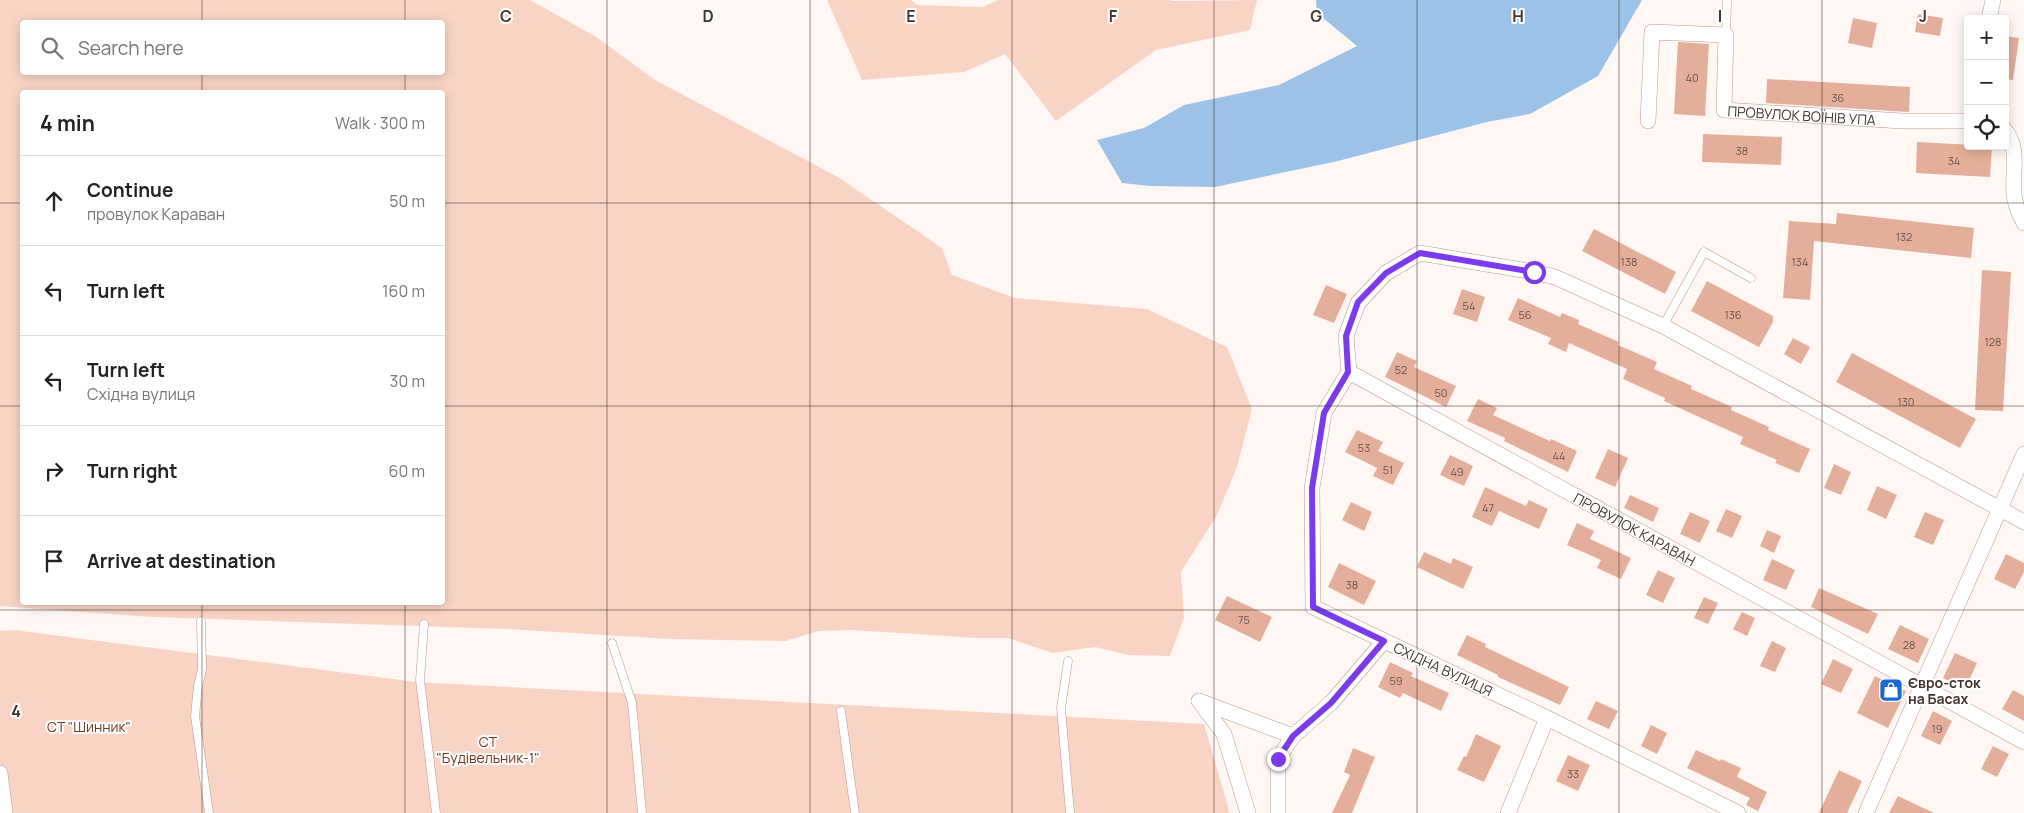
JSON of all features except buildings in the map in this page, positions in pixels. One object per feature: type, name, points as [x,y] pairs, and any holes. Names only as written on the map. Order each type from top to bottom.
[{"type":"street","points":[[1990,15],[1993,0]]},
{"type":"street","points":[[1648,121],[1652,32],[1726,35]]},
{"type":"street","name":"ПРОВУЛОК ВОЇНІВ УПА","points":[[1726,35],[1724,110],[1964,122]]},
{"type":"street","points":[[2009,135],[2012,138],[2014,150],[2014,194],[2017,208],[2024,223]]},
{"type":"street","points":[[1348,372],[1346,336],[1358,302],[1386,273],[1420,253],[1534,272],[1555,277],[1663,326],[2024,522]]},
{"type":"street","name":"СХІДНА ВУЛИЦЯ","points":[[1348,372],[1324,413],[1312,488],[1313,607],[1547,718],[1738,813]]},
{"type":"street","name":"ПРОВУЛОК КАРАВАН","points":[[1348,372],[2024,742]]},
{"type":"street","points":[[1866,813],[2024,454]]},
{"type":"street","points":[[1278,813],[1278,759],[1293,736],[1331,703],[1384,641]]},
{"type":"street","points":[[1248,813],[1224,734],[1199,701],[1293,736]]},
{"type":"street","points":[[1508,813],[1547,718]]},
{"type":"street","points":[[0,773],[5,813]]},
{"type":"lane","points":[[1726,35],[1727,0]]},
{"type":"lane","points":[[1663,326],[1704,252],[1752,278]]},
{"type":"lane","points":[[201,621],[202,669],[195,716],[209,813]]},
{"type":"lane","points":[[424,624],[420,680],[436,813]]},
{"type":"lane","points":[[612,642],[632,703],[642,813]]},
{"type":"lane","points":[[1068,662],[1061,708],[1070,813]]},
{"type":"lane","points":[[841,711],[855,813]]},
{"type":"green space","points":[[0,0],[530,0],[595,36],[655,80],[838,177],[942,248],[952,275],[1015,298],[1147,309],[1227,347],[1252,409],[1237,467],[1217,515],[1181,572],[1184,618],[1170,656],[1129,655],[1095,647],[1052,653],[1008,638],[977,638],[852,630],[819,631],[785,641],[671,639],[507,629],[153,617],[0,606]]},
{"type":"green space","points":[[827,0],[911,0],[917,5],[983,7],[998,0],[1257,0],[1250,30],[1156,50],[1056,121],[1005,54],[964,72],[862,80]]},
{"type":"green space","points":[[14,630],[416,682],[1204,724],[1230,813],[0,813],[0,631]]},
{"type":"water","points":[[1316,0],[1642,0],[1598,76],[1530,114],[1487,122],[1338,161],[1215,187],[1150,186],[1122,183],[1097,140],[1144,128],[1184,105],[1279,85],[1357,46],[1317,13]]},
{"type":"place","name":"Євро-сток на Басах","points":[[1891,690]]},
{"type":"route","points":[[1278,759],[1293,736],[1331,703],[1384,641],[1313,607],[1312,488],[1324,413],[1348,372],[1346,336],[1358,302],[1386,273],[1420,253],[1534,272]]},
{"type":"park label","name":"СТ \"Шинник\"","points":[[89,726]]},
{"type":"park label","name":"СТ \"Будівельник-1\"","points":[[488,750]]}]
